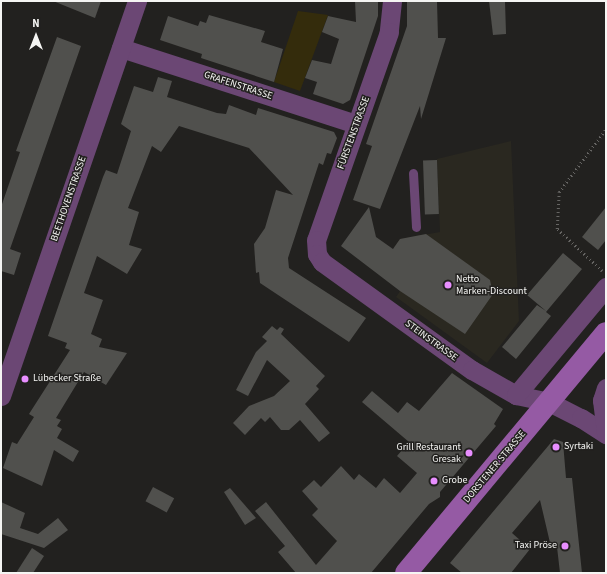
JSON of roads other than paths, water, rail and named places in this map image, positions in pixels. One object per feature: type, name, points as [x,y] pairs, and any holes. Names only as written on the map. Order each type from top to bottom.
[{"type":"main road","name":"DORSTENER STRASSE","points":[[406,573],[606,334]]},
{"type":"street","name":"BEETHOVENSTRASSE","points":[[1,396],[137,1]]},
{"type":"street","name":"FÜRSTENSTRASSE","points":[[322,262],[316,250],[316,240],[390,32],[392,1]]},
{"type":"street","name":"GRAFENSTRASSE","points":[[120,48],[356,124]]},
{"type":"street","name":"STEINSTRASSE","points":[[322,262],[466,366],[516,395],[549,402],[606,434]]},
{"type":"street","points":[[516,395],[606,287]]},
{"type":"street","name":"DORSTENER STRASSE","points":[[583,360],[606,351]]},
{"type":"street","points":[[606,388],[602,400],[606,434]]},
{"type":"lane","points":[[413,173],[416,228]]},
{"type":"place","name":"Netto Marken-Discount","points":[[448,285]]},
{"type":"place","name":"Lübecker Straße","points":[[25,379]]},
{"type":"place","name":"Syrtaki","points":[[556,447]]},
{"type":"place","name":"Grill Restaurant Gresak","points":[[469,453]]},
{"type":"place","name":"Grobe","points":[[434,481]]},
{"type":"place","name":"Taxi Pröse","points":[[565,546]]}]
